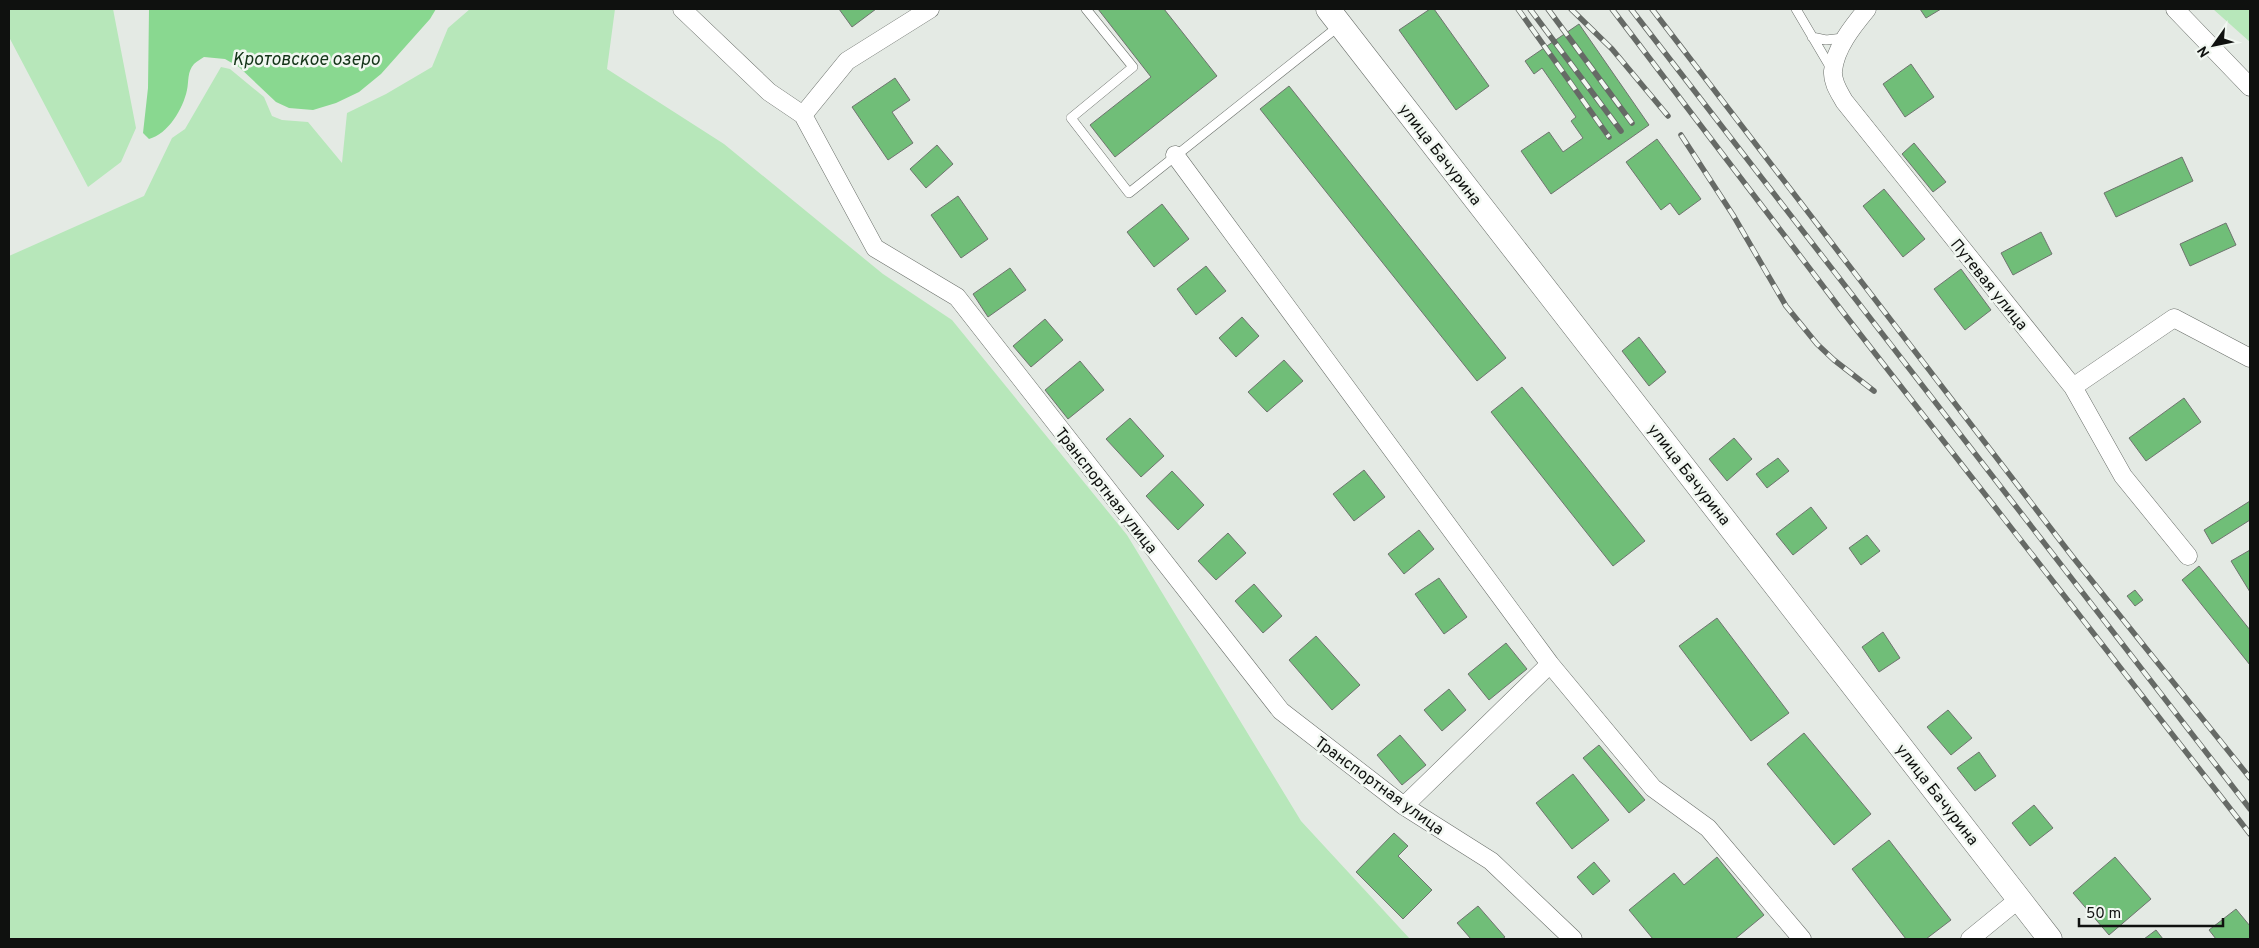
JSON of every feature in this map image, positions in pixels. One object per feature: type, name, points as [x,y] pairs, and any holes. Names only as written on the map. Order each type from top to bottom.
[{"type":"street","name":"Транспортная улица","points":[[682,9],[769,92],[803,115],[875,248],[957,297],[1281,711],[1404,806],[1491,861],[1573,939]]},
{"type":"street","points":[[803,115],[847,61],[930,9]]},
{"type":"street","points":[[1833,72],[1846,37],[1866,9]]},
{"type":"street","points":[[2175,9],[2250,88]]},
{"type":"street","name":"улица Бачурина","points":[[1334,16],[2050,939]]},
{"type":"street","name":"Путевая улица","points":[[1833,72],[1836,88],[1844,100],[2073,387],[2122,476],[2188,556]]},
{"type":"street","points":[[1175,155],[1550,664],[1653,788],[1708,828],[1802,939]]},
{"type":"street","points":[[2073,387],[2174,318],[2250,358]]},
{"type":"street","points":[[1404,806],[1550,664]]},
{"type":"street","points":[[1970,939],[2019,899]]},
{"type":"lane","points":[[1086,9],[1133,67],[1071,118],[1129,193],[1334,16]]},
{"type":"lane","points":[[1796,9],[1833,72]]},
{"type":"lane","points":[[1812,37],[1826,40],[1846,37]]},
{"type":"shaded area","points":[[9,9],[113,9],[136,128],[121,162],[88,187],[9,37]]},
{"type":"shaded area","points":[[470,9],[615,9],[607,69],[724,144],[883,274],[952,320],[1127,535],[1301,821],[1410,939],[9,939],[9,256],[144,196],[172,138],[185,129],[221,67],[230,69],[264,97],[272,116],[282,120],[308,122],[342,163],[347,113],[386,94],[432,67],[448,28]]},
{"type":"shaded area","points":[[2213,9],[2250,9],[2250,42]]},
{"type":"water","name":"Кротовское озеро","points":[[149,9],[436,9],[430,19],[381,74],[359,92],[336,103],[313,110],[289,108],[276,102],[239,67],[225,59],[204,57],[194,64],[190,70],[185,97],[174,120],[162,132],[149,139],[143,133],[148,88]]},
{"type":"building","points":[[839,9],[876,9],[852,27]]},
{"type":"building","points":[[1098,9],[1164,9],[1217,76],[1115,157],[1090,125],[1151,77]]},
{"type":"building","points":[[1430,9],[1434,9],[1489,86],[1456,110],[1399,30]]},
{"type":"building","points":[[1920,9],[1941,9],[1926,18]]},
{"type":"building","points":[[1579,24],[1649,125],[1551,194],[1521,151],[1549,132],[1563,152],[1583,138],[1571,121],[1576,117],[1542,68],[1534,74],[1525,61]]},
{"type":"building","points":[[1911,64],[1934,97],[1905,117],[1883,84]]},
{"type":"building","points":[[895,78],[910,100],[892,112],[913,143],[888,160],[852,107]]},
{"type":"building","points":[[1289,86],[1506,358],[1477,381],[1260,109]]},
{"type":"building","points":[[1657,139],[1701,199],[1679,215],[1670,203],[1661,210],[1626,162]]},
{"type":"building","points":[[1914,143],[1946,182],[1933,192],[1902,154]]},
{"type":"building","points":[[937,145],[953,164],[926,188],[910,169]]},
{"type":"building","points":[[2182,157],[2193,181],[2116,217],[2104,193]]},
{"type":"building","points":[[1884,189],[1925,239],[1903,257],[1863,206]]},
{"type":"building","points":[[958,196],[988,239],[961,258],[931,215]]},
{"type":"building","points":[[1162,204],[1189,239],[1154,267],[1127,232]]},
{"type":"building","points":[[2226,223],[2236,245],[2190,266],[2180,244]]},
{"type":"building","points":[[2041,232],[2052,254],[2013,275],[2001,253]]},
{"type":"building","points":[[1206,266],[1226,291],[1196,315],[1177,289]]},
{"type":"building","points":[[1010,268],[1026,290],[988,317],[973,294]]},
{"type":"building","points":[[1961,269],[1991,310],[1965,330],[1934,289]]},
{"type":"building","points":[[1242,317],[1259,336],[1236,357],[1219,338]]},
{"type":"building","points":[[1045,319],[1063,340],[1031,367],[1013,346]]},
{"type":"building","points":[[1639,337],[1666,372],[1649,386],[1622,351]]},
{"type":"building","points":[[1284,360],[1303,381],[1267,412],[1248,392]]},
{"type":"building","points":[[1080,361],[1104,390],[1068,419],[1045,390]]},
{"type":"building","points":[[1522,387],[1645,541],[1613,566],[1491,412]]},
{"type":"building","points":[[2184,398],[2201,422],[2146,461],[2129,438]]},
{"type":"building","points":[[1130,418],[1164,456],[1141,477],[1106,439]]},
{"type":"building","points":[[1734,438],[1752,459],[1727,481],[1709,459]]},
{"type":"building","points":[[1778,458],[1789,471],[1767,488],[1756,474]]},
{"type":"building","points":[[1364,470],[1385,497],[1354,521],[1333,494]]},
{"type":"building","points":[[1172,471],[1204,505],[1178,530],[1146,496]]},
{"type":"building","points":[[2250,501],[2250,520],[2212,544],[2204,530]]},
{"type":"building","points":[[1811,507],[1827,528],[1793,555],[1776,534]]},
{"type":"building","points":[[1419,530],[1434,549],[1404,574],[1388,554]]},
{"type":"building","points":[[1228,533],[1246,553],[1216,580],[1198,561]]},
{"type":"building","points":[[1867,535],[1880,551],[1861,565],[1849,548]]},
{"type":"building","points":[[2250,550],[2250,592],[2231,561]]},
{"type":"building","points":[[2199,566],[2250,630],[2250,665],[2182,580]]},
{"type":"building","points":[[1439,578],[1467,617],[1444,634],[1415,594]]},
{"type":"building","points":[[1254,584],[1282,616],[1263,633],[1235,601]]},
{"type":"building","points":[[2135,590],[2143,600],[2135,606],[2127,596]]},
{"type":"building","points":[[1717,618],[1789,713],[1751,741],[1679,646]]},
{"type":"building","points":[[1883,632],[1900,658],[1879,672],[1862,647]]},
{"type":"building","points":[[1316,636],[1360,685],[1332,710],[1289,660]]},
{"type":"building","points":[[1506,643],[1527,669],[1489,700],[1468,674]]},
{"type":"building","points":[[1449,689],[1466,710],[1442,731],[1424,710]]},
{"type":"building","points":[[1948,710],[1972,738],[1951,755],[1927,727]]},
{"type":"building","points":[[1804,733],[1871,814],[1834,845],[1767,764]]},
{"type":"building","points":[[1400,735],[1426,765],[1402,785],[1377,755]]},
{"type":"building","points":[[1599,745],[1645,800],[1629,813],[1583,758]]},
{"type":"building","points":[[1979,752],[1996,776],[1975,791],[1957,768]]},
{"type":"building","points":[[1573,774],[1609,820],[1572,849],[1536,803]]},
{"type":"building","points":[[2034,805],[2053,828],[2030,846],[2012,823]]},
{"type":"building","points":[[1394,833],[1408,846],[1398,856],[1432,890],[1403,919],[1356,872]]},
{"type":"building","points":[[1889,840],[1951,920],[1926,939],[1906,939],[1852,869]]},
{"type":"building","points":[[1717,857],[1764,915],[1735,939],[1653,939],[1629,910],[1674,873],[1684,885]]},
{"type":"building","points":[[2115,857],[2151,899],[2109,935],[2073,893]]},
{"type":"building","points":[[1594,862],[1610,881],[1593,895],[1577,877]]},
{"type":"building","points":[[1478,906],[1505,937],[1502,939],[1471,939],[1457,923]]},
{"type":"building","points":[[2236,909],[2250,926],[2250,939],[2216,939],[2209,930]]},
{"type":"building","points":[[2156,930],[2163,939],[2144,939]]},
{"type":"railway","points":[[1518,9],[1609,137]]},
{"type":"railway","points":[[1530,9],[1621,131]]},
{"type":"railway","points":[[1548,9],[1632,123]]},
{"type":"railway","points":[[1571,9],[1612,49],[1668,116]]},
{"type":"railway","points":[[1612,9],[1842,311],[2250,834]]},
{"type":"railway","points":[[1631,9],[2250,809]]},
{"type":"railway","points":[[1652,9],[2072,556],[2250,778]]},
{"type":"railway","points":[[1681,135],[1733,215],[1786,306],[1817,344],[1834,360],[1874,391]]}]
